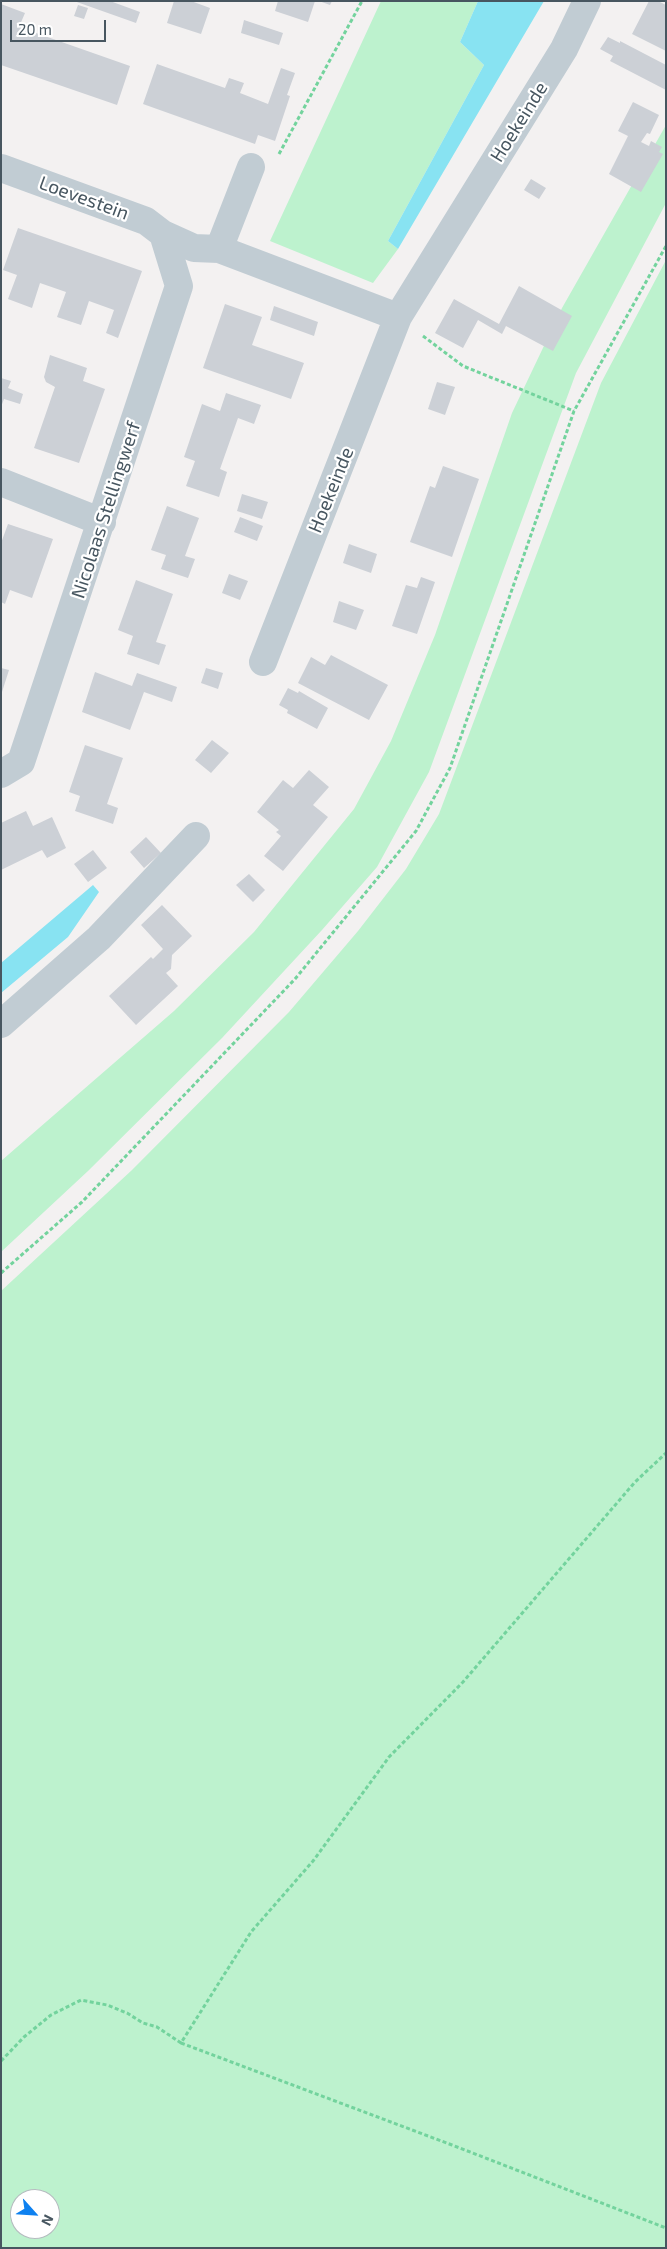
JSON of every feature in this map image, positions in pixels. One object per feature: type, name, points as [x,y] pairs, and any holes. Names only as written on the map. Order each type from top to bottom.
[{"type":"street","name":"Hoekeinde","points":[[263,662],[398,317],[564,49],[587,1]]},
{"type":"street","name":"Loevestein","points":[[1,168],[146,221],[163,234]]},
{"type":"street","points":[[219,249],[251,168]]},
{"type":"street","points":[[163,234],[194,248],[219,249],[398,317]]},
{"type":"street","name":"Nicolaas Stellingwerf","points":[[1,774],[22,762],[179,286],[163,234]]},
{"type":"street","points":[[1,482],[102,522]]},
{"type":"street","points":[[1,1024],[100,938],[196,836]]},
{"type":"path","points":[[251,168],[276,159],[362,1]]},
{"type":"path","points":[[1,1273],[82,1202],[295,979],[416,831],[450,768],[574,411],[666,246]]},
{"type":"path","points":[[398,317],[463,366],[574,411]]},
{"type":"path","points":[[181,2043],[250,1932],[313,1861],[389,1757],[463,1682],[635,1482],[666,1453]]},
{"type":"path","points":[[1,2061],[24,2037],[51,2015],[81,2000],[107,2005],[127,2013],[143,2023],[157,2027],[181,2043],[427,2135],[666,2228]]},
{"type":"green space","points":[[381,1],[478,1],[460,42],[484,65],[388,241],[398,249],[373,283],[270,241]]},
{"type":"green space","points":[[666,125],[666,203],[576,373],[429,772],[377,867],[322,930],[222,1038],[88,1171],[1,1252],[1,1161],[174,1011],[254,932],[354,809],[391,741],[435,635],[512,413],[562,308]]},
{"type":"green space","points":[[666,260],[666,2248],[1,2248],[1,1291],[132,1170],[289,1012],[358,931],[406,869],[439,814],[601,383]]},
{"type":"water","points":[[478,1],[544,1],[398,249],[388,241],[484,65],[460,42]]},
{"type":"water","points":[[93,885],[99,892],[68,937],[1,993],[1,963]]},
{"type":"building","points":[[74,1],[110,1],[140,12],[136,23]]},
{"type":"building","points":[[174,1],[191,1],[210,8],[201,34],[167,23]]},
{"type":"building","points":[[278,1],[315,1],[308,22],[275,11]]},
{"type":"building","points":[[319,1],[332,1],[330,5]]},
{"type":"building","points":[[649,1],[658,1],[666,5],[666,51],[632,34]]},
{"type":"building","points":[[1,4],[25,13],[19,27],[130,66],[117,105],[1,65]]},
{"type":"building","points":[[78,5],[88,8],[84,19],[74,16]]},
{"type":"building","points":[[244,20],[283,33],[279,45],[241,33]]},
{"type":"building","points":[[608,37],[620,43],[620,41],[666,65],[666,90],[610,61],[613,56],[600,49]]},
{"type":"building","points":[[157,64],[225,88],[229,78],[244,83],[240,93],[268,104],[281,68],[295,73],[287,95],[290,96],[275,141],[258,135],[255,144],[143,104]]},
{"type":"building","points":[[633,102],[659,115],[650,134],[647,133],[641,142],[649,146],[651,141],[662,147],[659,152],[663,154],[641,192],[609,174],[628,136],[618,131]]},
{"type":"building","points":[[531,179],[546,188],[539,199],[524,190]]},
{"type":"building","points":[[18,228],[142,271],[118,338],[106,333],[114,310],[89,301],[81,325],[57,317],[66,292],[40,283],[32,308],[8,299],[17,275],[3,270]]},
{"type":"building","points":[[519,286],[572,316],[553,351],[506,326],[502,334],[478,320],[463,348],[435,333],[454,299],[499,324]]},
{"type":"building","points":[[225,304],[262,317],[252,345],[304,363],[291,399],[203,368]]},
{"type":"building","points":[[274,306],[318,322],[314,336],[270,320]]},
{"type":"building","points":[[50,355],[87,368],[83,381],[105,389],[79,463],[34,448],[55,387],[46,382],[44,377]]},
{"type":"building","points":[[1,378],[11,381],[8,388],[23,394],[20,404],[4,399],[1,407]]},
{"type":"building","points":[[437,382],[455,387],[445,415],[428,409]]},
{"type":"building","points":[[226,393],[261,405],[254,424],[238,418],[220,469],[227,472],[219,497],[186,486],[195,461],[184,457],[202,404],[220,411]]},
{"type":"building","points":[[443,466],[479,479],[452,557],[410,542],[430,486],[435,488]]},
{"type":"building","points":[[242,494],[268,502],[262,519],[237,511]]},
{"type":"building","points":[[167,506],[199,518],[185,556],[195,559],[188,578],[161,569],[166,555],[151,550]]},
{"type":"building","points":[[240,517],[263,526],[257,541],[234,532]]},
{"type":"building","points":[[8,524],[53,539],[32,598],[10,590],[5,604],[1,602],[1,543]]},
{"type":"building","points":[[349,544],[377,554],[371,573],[343,563]]},
{"type":"building","points":[[229,574],[248,581],[240,600],[222,593]]},
{"type":"building","points":[[421,577],[435,582],[417,634],[392,626],[406,585],[417,588]]},
{"type":"building","points":[[136,580],[173,594],[156,642],[166,645],[159,665],[127,654],[133,636],[118,630]]},
{"type":"building","points":[[339,601],[364,610],[356,630],[333,622]]},
{"type":"building","points":[[331,655],[388,685],[369,720],[298,683],[311,657],[325,665]]},
{"type":"building","points":[[1,668],[9,670],[2,692],[1,692]]},
{"type":"building","points":[[206,668],[223,673],[218,689],[201,683]]},
{"type":"building","points":[[95,672],[132,686],[137,673],[177,687],[172,702],[144,692],[130,730],[82,712]]},
{"type":"building","points":[[288,688],[298,693],[299,691],[328,708],[317,729],[287,713],[288,710],[279,705]]},
{"type":"building","points":[[212,740],[229,753],[211,773],[195,760]]},
{"type":"building","points":[[85,745],[123,758],[107,804],[118,808],[113,824],[75,811],[80,796],[69,792]]},
{"type":"building","points":[[309,770],[329,787],[313,805],[328,817],[283,871],[264,856],[281,836],[276,832],[279,830],[257,812],[283,780],[293,788]]},
{"type":"building","points":[[26,811],[33,826],[52,817],[66,848],[47,858],[42,850],[1,870],[1,823]]},
{"type":"building","points":[[146,837],[161,853],[144,868],[130,852]]},
{"type":"building","points":[[93,850],[107,868],[88,882],[74,864]]},
{"type":"building","points":[[249,874],[265,890],[253,902],[236,885]]},
{"type":"building","points":[[162,905],[192,936],[172,955],[171,969],[166,973],[178,986],[136,1025],[109,996],[151,957],[153,959],[163,949],[141,925]]}]
